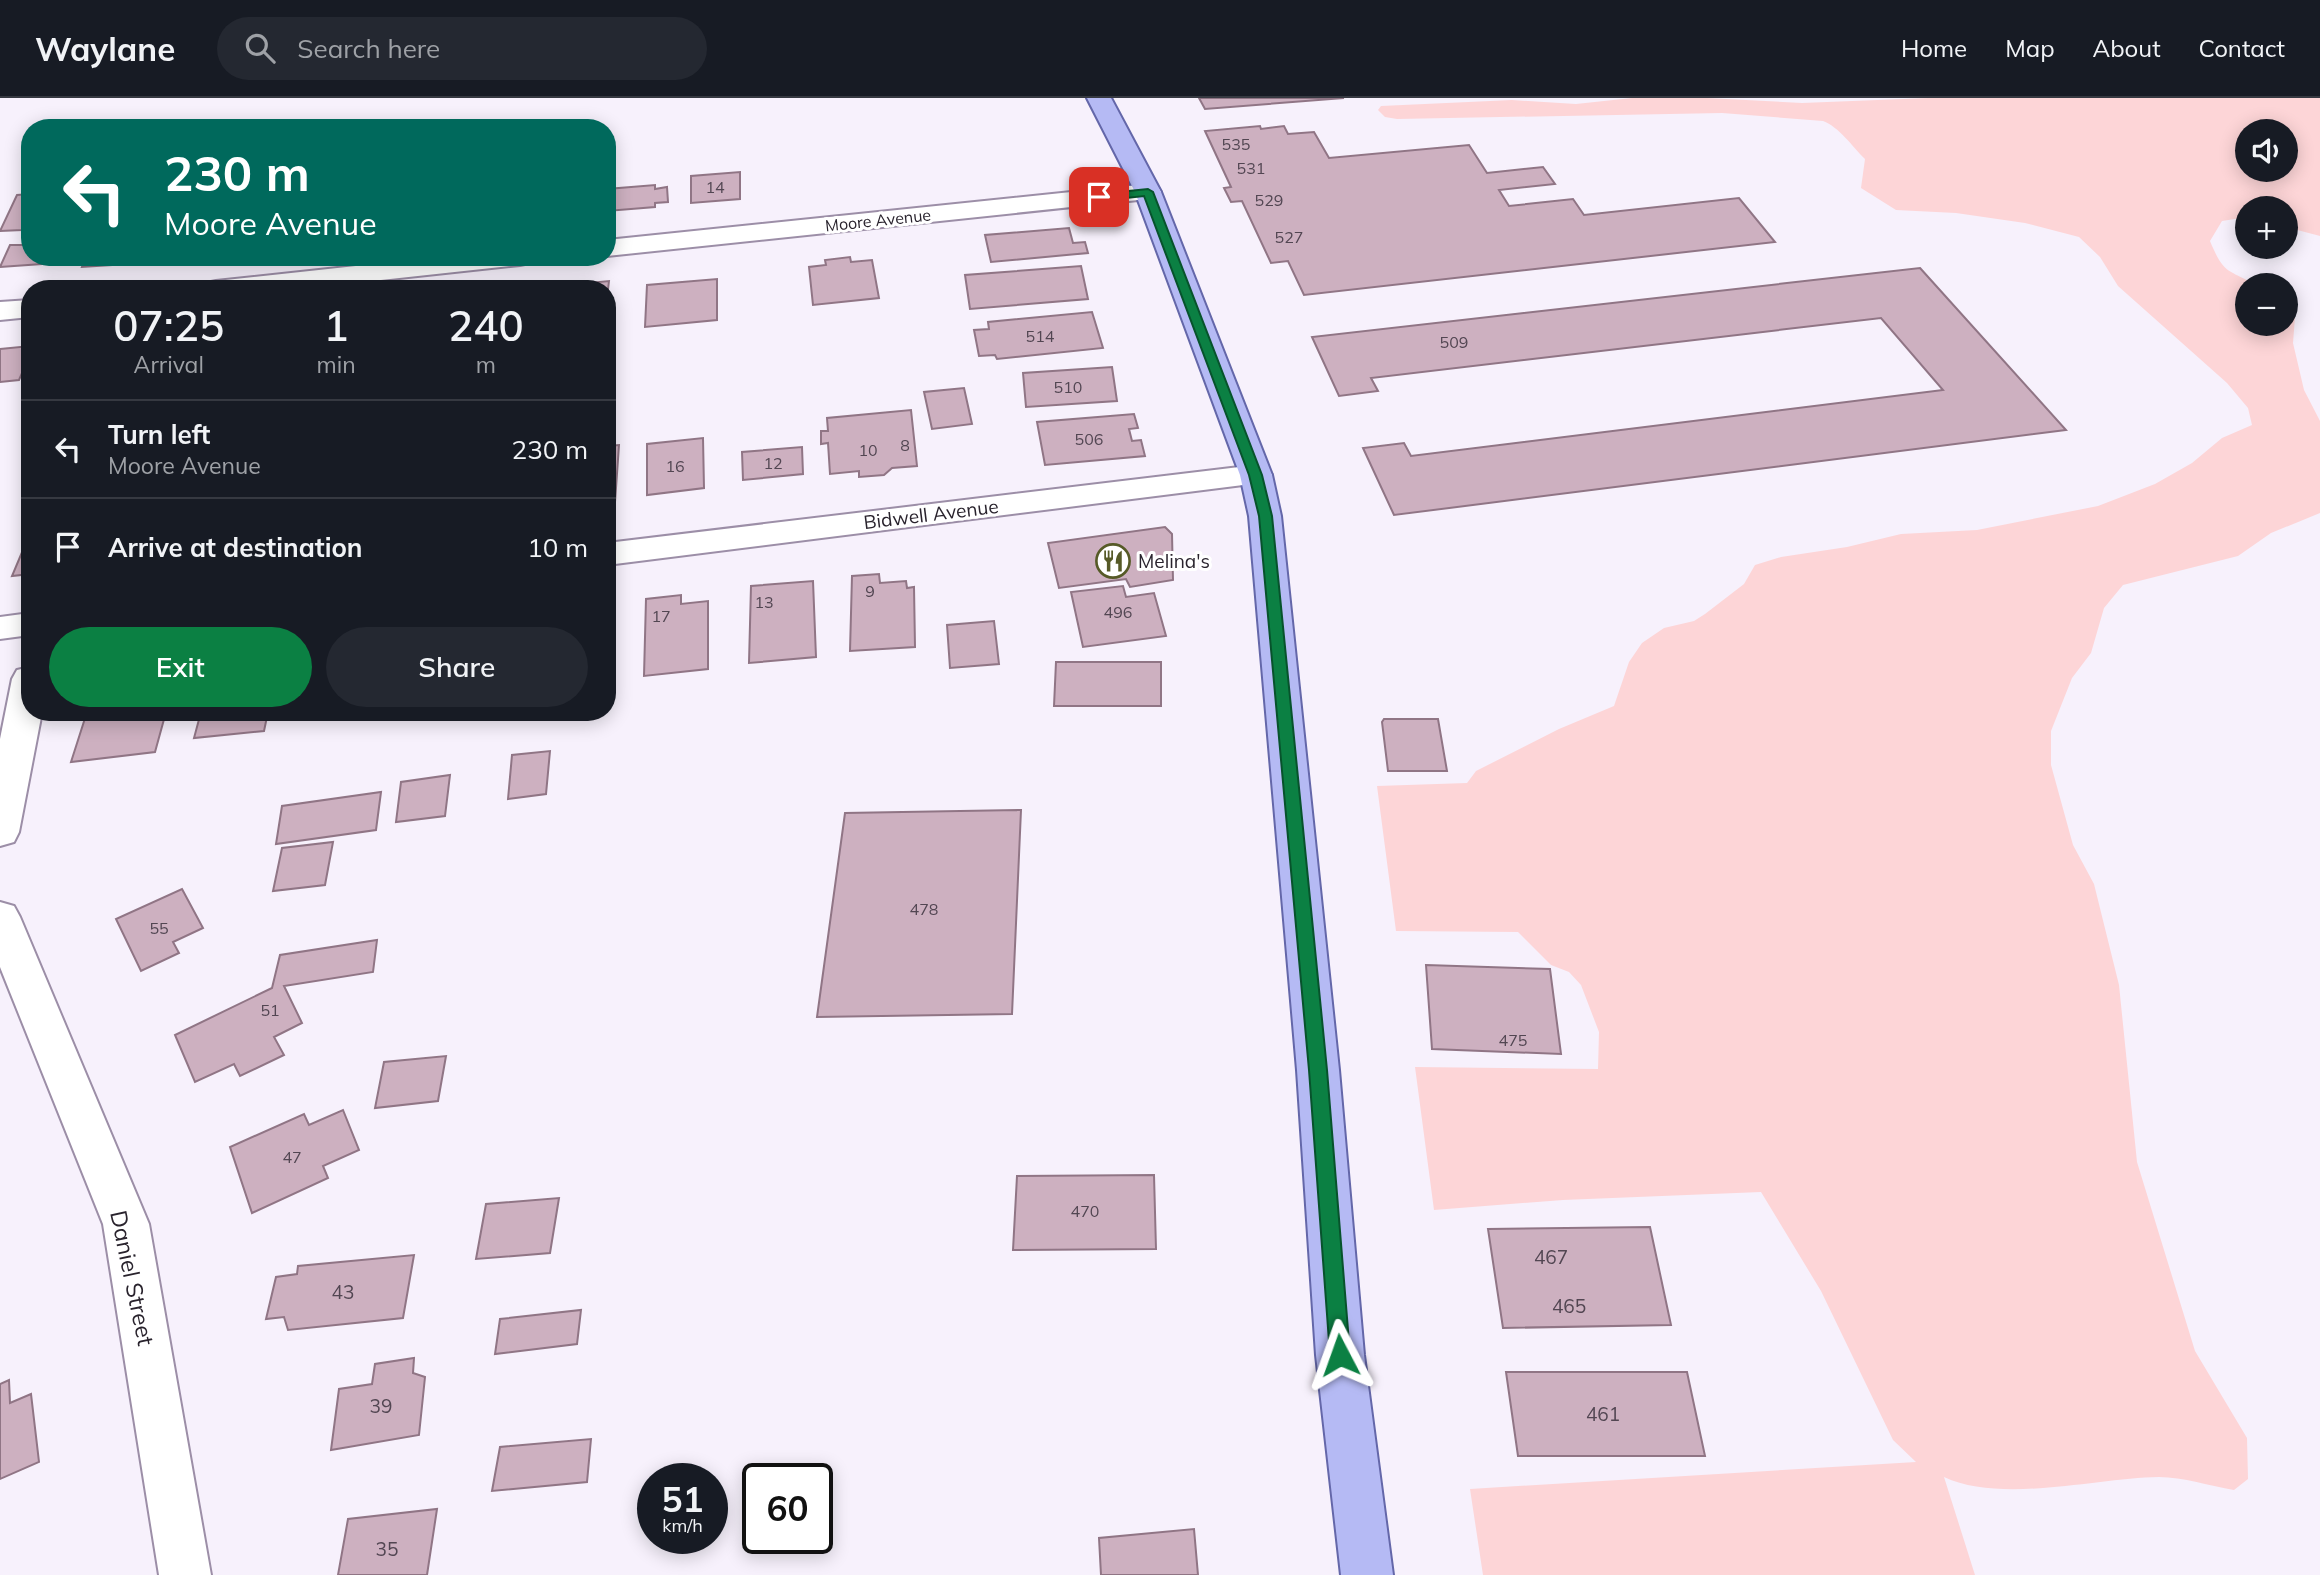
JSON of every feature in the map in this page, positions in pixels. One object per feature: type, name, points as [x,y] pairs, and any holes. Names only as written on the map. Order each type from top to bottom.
[{"type":"main road","points":[[1099,98],[1148,192],[1256,475],[1265,516],[1318,1070],[1340,1355],[1367,1575]]},
{"type":"street","name":"Moore Avenue","points":[[616,247],[1148,192]]},
{"type":"street","points":[[302,280],[434,266]]},
{"type":"street","points":[[0,311],[21,309]]},
{"type":"street","name":"Bidwell Avenue","points":[[616,553],[1256,475]]},
{"type":"street","points":[[0,628],[21,625]]},
{"type":"street","points":[[0,832],[22,721]]},
{"type":"street","name":"Daniel Street","points":[[0,917],[126,1224],[185,1575]]},
{"type":"shaded area","points":[[1632,98],[1707,98],[1802,103],[1928,98],[2320,98],[2320,236],[2298,230],[2298,196],[2235,196],[2235,219],[2222,221],[2210,241],[2223,266],[2235,274],[2235,336],[2294,336],[2304,390],[2320,421],[2320,513],[2271,533],[2238,556],[2123,585],[2104,608],[2091,653],[2072,678],[2051,731],[2051,765],[2073,845],[2094,884],[2119,985],[2137,1162],[2195,1351],[2247,1438],[2248,1479],[2234,1490],[2168,1477],[2134,1478],[2050,1488],[1993,1489],[1967,1485],[1944,1477],[1975,1575],[1483,1575],[1470,1489],[1916,1462],[1893,1440],[1821,1291],[1761,1192],[1563,1200],[1434,1210],[1415,1067],[1598,1069],[1599,1032],[1581,985],[1569,972],[1551,965],[1518,932],[1396,931],[1377,786],[1467,783],[1476,771],[1559,729],[1614,706],[1629,662],[1642,643],[1664,628],[1694,621],[1705,614],[1744,584],[1755,565],[1781,557],[1847,547],[1901,534],[1977,530],[2098,506],[2155,484],[2192,463],[2222,438],[2252,425],[2248,408],[2227,383],[2118,286],[2100,257],[2079,237],[2025,223],[1956,213],[1896,210],[1861,188],[1865,159],[1840,132],[1823,121],[1722,113],[1397,119],[1385,117],[1378,110],[1381,106],[1512,100],[1576,104]]},
{"type":"building","points":[[1199,98],[1344,98],[1205,109]]},
{"type":"building","points":[[1260,126],[1261,129],[1284,126],[1288,134],[1314,132],[1329,158],[1469,145],[1487,173],[1543,167],[1555,184],[1499,190],[1509,206],[1573,199],[1584,215],[1739,198],[1775,242],[1304,295],[1288,261],[1271,263],[1242,201],[1231,202],[1224,188],[1231,187],[1205,131]]},
{"type":"building","points":[[740,172],[740,199],[691,203],[691,176]]},
{"type":"building","points":[[655,185],[655,189],[667,187],[668,202],[655,203],[655,207],[616,210],[616,188]]},
{"type":"building","points":[[17,195],[21,195],[21,230],[0,231]]},
{"type":"building","points":[[1069,228],[1073,243],[1085,242],[1088,253],[991,262],[985,235]]},
{"type":"building","points":[[10,245],[21,245],[21,266],[0,267]]},
{"type":"building","points":[[850,257],[851,262],[872,260],[879,298],[813,305],[809,267],[826,265],[825,260]]},
{"type":"building","points":[[1081,266],[1088,299],[970,309],[965,275]]},
{"type":"building","points":[[1920,268],[2066,430],[1394,515],[1363,448],[1404,443],[1411,456],[1943,390],[1881,318],[1371,378],[1378,391],[1339,396],[1312,337]]},
{"type":"building","points":[[717,279],[717,320],[645,327],[647,285]]},
{"type":"building","points":[[1092,312],[1103,348],[997,359],[995,355],[979,356],[974,330],[989,329],[988,322]]},
{"type":"building","points":[[21,347],[19,380],[0,382],[0,349]]},
{"type":"building","points":[[1112,367],[1117,401],[1026,407],[1023,373]]},
{"type":"building","points":[[964,388],[972,424],[932,429],[924,392]]},
{"type":"building","points":[[911,410],[917,466],[892,468],[884,475],[859,477],[859,471],[830,474],[828,443],[821,444],[821,431],[828,431],[827,418]]},
{"type":"building","points":[[1134,414],[1138,428],[1129,429],[1132,441],[1141,440],[1145,456],[1045,465],[1037,422]]},
{"type":"building","points":[[703,438],[704,488],[647,495],[647,444]]},
{"type":"building","points":[[616,445],[619,445],[616,488]]},
{"type":"building","points":[[802,447],[803,474],[743,480],[742,452]]},
{"type":"building","name":"Melina's","points":[[1165,527],[1172,534],[1173,580],[1130,587],[1126,579],[1059,588],[1048,543]]},
{"type":"building","points":[[21,555],[21,575],[12,576]]},
{"type":"building","points":[[879,574],[880,583],[906,581],[907,588],[914,587],[915,647],[850,651],[852,576]]},
{"type":"building","points":[[813,581],[816,657],[749,663],[751,586]]},
{"type":"building","points":[[1123,586],[1126,597],[1154,593],[1166,636],[1083,647],[1071,592]]},
{"type":"building","points":[[681,595],[681,604],[708,601],[708,669],[644,676],[646,599]]},
{"type":"building","points":[[994,621],[999,664],[950,668],[947,625]]},
{"type":"building","points":[[1056,662],[1161,662],[1161,706],[1054,706]]},
{"type":"building","points":[[1384,719],[1438,719],[1447,771],[1388,771],[1382,722]]},
{"type":"building","points":[[84,721],[164,721],[155,752],[71,762]]},
{"type":"building","points":[[199,721],[266,721],[264,731],[194,738]]},
{"type":"building","points":[[550,751],[546,794],[508,799],[512,755]]},
{"type":"building","points":[[450,775],[445,816],[396,822],[401,782]]},
{"type":"building","points":[[381,792],[376,830],[276,844],[282,806]]},
{"type":"building","points":[[1021,810],[1012,1014],[817,1017],[845,813]]},
{"type":"building","points":[[333,842],[325,885],[273,891],[282,848]]},
{"type":"building","points":[[182,889],[203,928],[173,942],[179,953],[141,971],[116,919]]},
{"type":"building","points":[[377,940],[373,972],[284,986],[302,1023],[274,1037],[284,1055],[240,1076],[234,1064],[195,1082],[175,1035],[272,988],[280,955]]},
{"type":"building","points":[[1426,965],[1550,969],[1561,1054],[1432,1049]]},
{"type":"building","points":[[446,1056],[438,1101],[375,1108],[384,1062]]},
{"type":"building","points":[[343,1110],[359,1150],[323,1166],[328,1178],[252,1213],[230,1147],[304,1114],[309,1125]]},
{"type":"building","points":[[1154,1175],[1156,1249],[1013,1250],[1017,1176]]},
{"type":"building","points":[[559,1198],[550,1253],[476,1259],[486,1204]]},
{"type":"building","points":[[1650,1227],[1671,1325],[1503,1328],[1488,1229]]},
{"type":"building","points":[[414,1255],[403,1318],[288,1330],[284,1317],[266,1319],[276,1277],[297,1274],[298,1266]]},
{"type":"building","points":[[581,1310],[577,1344],[495,1354],[500,1319]]},
{"type":"building","points":[[414,1358],[413,1373],[425,1377],[419,1435],[331,1450],[339,1389],[372,1384],[375,1364]]},
{"type":"building","points":[[1506,1372],[1687,1372],[1705,1456],[1518,1456]]},
{"type":"building","points":[[9,1380],[10,1403],[31,1394],[39,1462],[0,1479],[0,1384]]},
{"type":"building","points":[[591,1439],[587,1482],[492,1491],[500,1447]]},
{"type":"building","points":[[437,1509],[427,1575],[338,1575],[348,1519]]},
{"type":"building","points":[[1194,1529],[1198,1575],[1101,1575],[1099,1538]]},
{"type":"place","name":"Melina's","points":[[1113,561]]},
{"type":"route","points":[[1099,197],[1148,192],[1256,475],[1265,516],[1318,1070],[1340,1355]]}]
